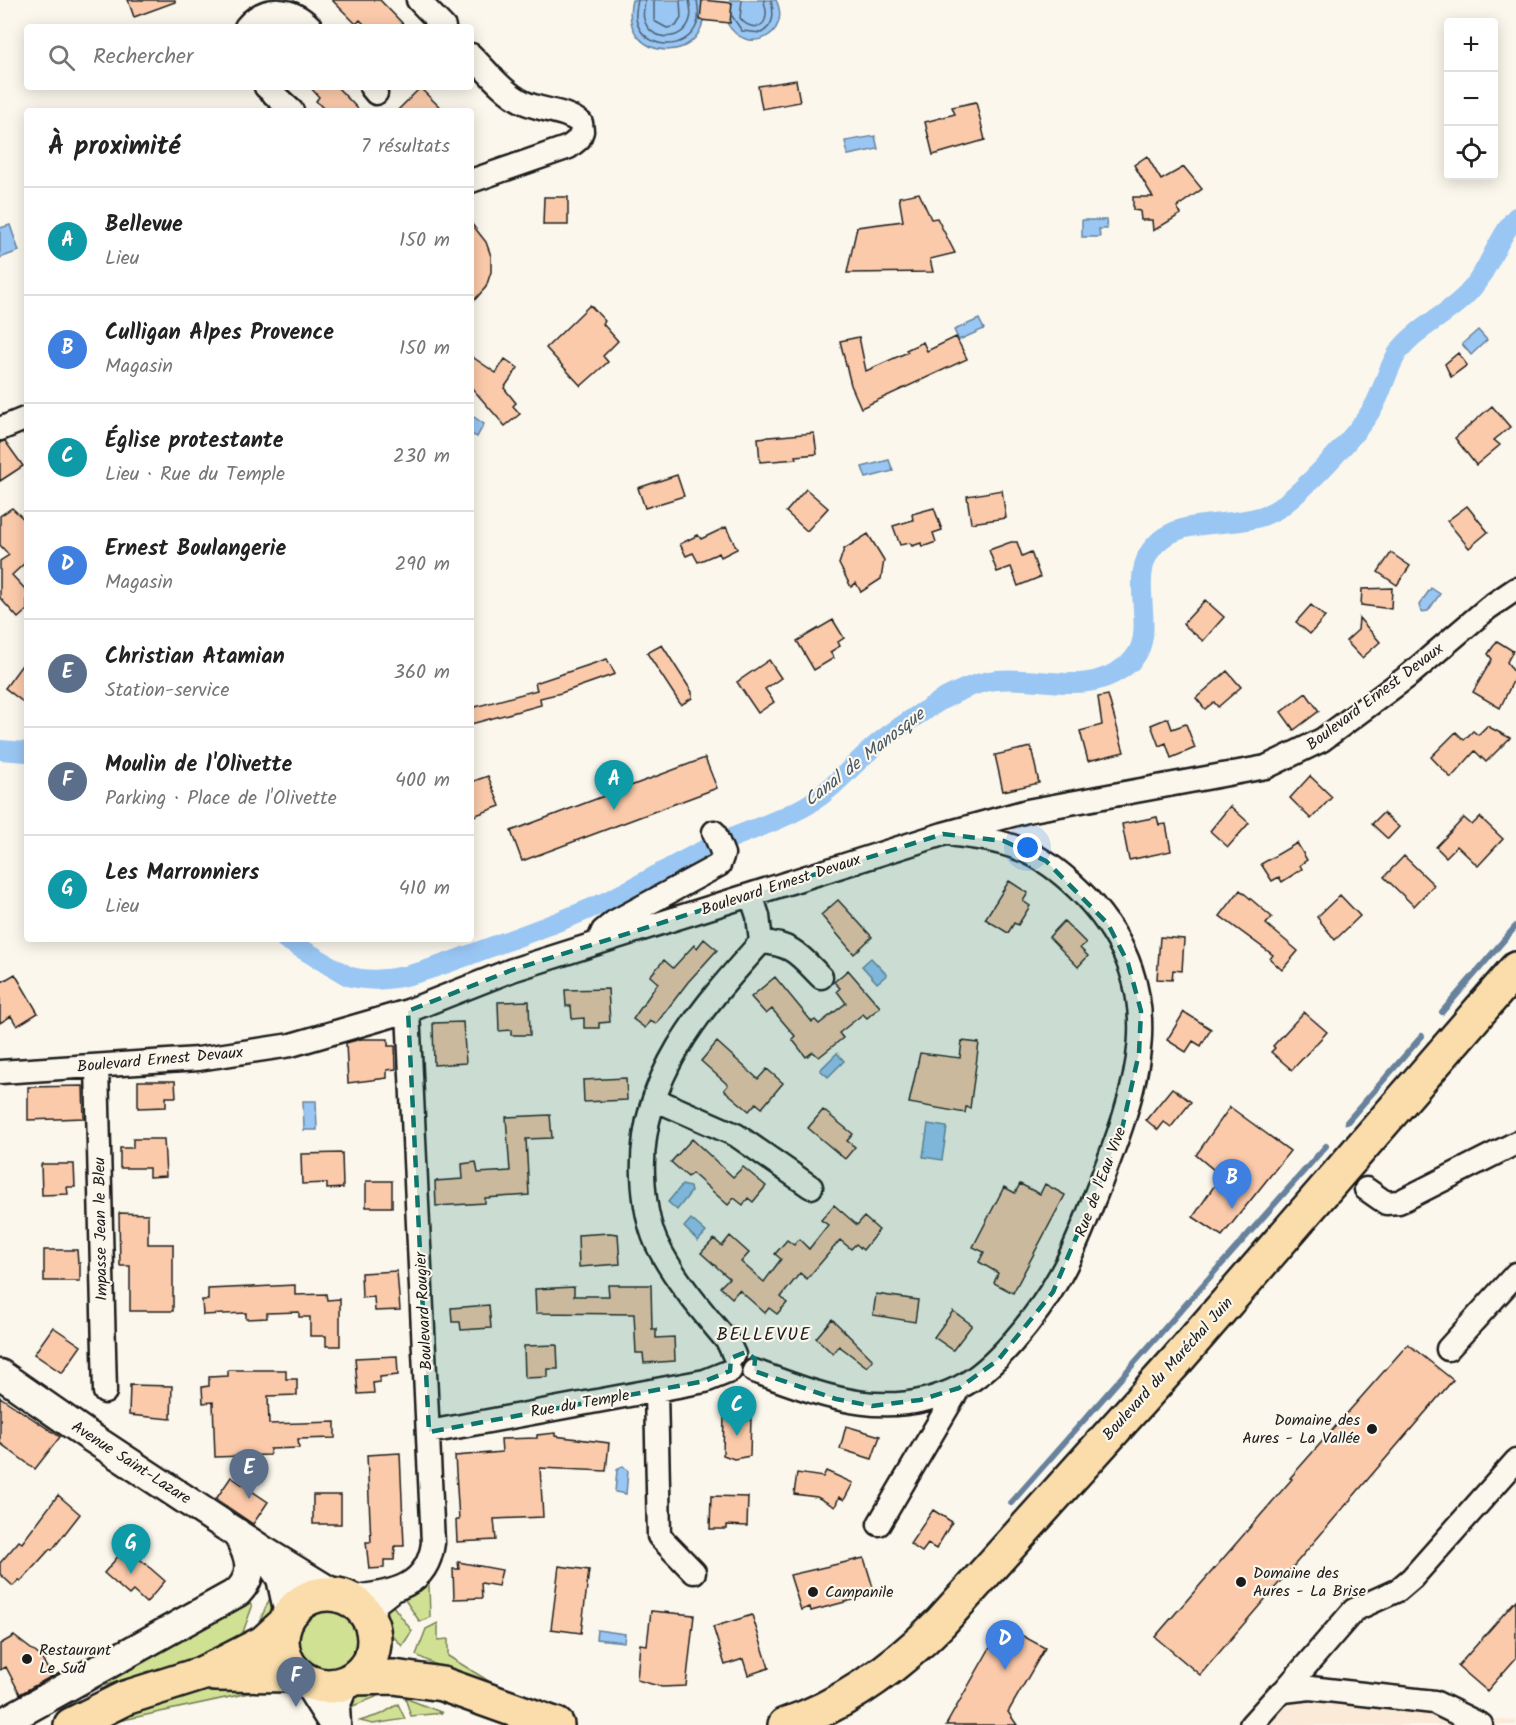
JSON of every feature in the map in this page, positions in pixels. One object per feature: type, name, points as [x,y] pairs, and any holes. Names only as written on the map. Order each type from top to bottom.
[{"type":"main road","name":"Boulevard du Maréchal Juin","points":[[785,1725],[838,1703],[870,1683],[908,1655],[940,1623],[1177,1360],[1516,969]]},
{"type":"main road","points":[[71,1725],[125,1698],[201,1674],[257,1647],[309,1598],[357,1611],[442,1684]]},
{"type":"main road","points":[[349,1681],[370,1660],[357,1611]]},
{"type":"main road","points":[[287,1619],[283,1652],[302,1678]]},
{"type":"main road","points":[[201,1674],[302,1678],[332,1686],[349,1681],[394,1677],[442,1684],[557,1725]]},
{"type":"street","points":[[418,0],[441,24]]},
{"type":"street","points":[[250,24],[265,13],[283,10],[296,14],[308,24]]},
{"type":"street","points":[[474,58],[514,97],[571,117],[592,130],[569,147],[474,180]]},
{"type":"street","points":[[269,90],[289,108]]},
{"type":"street","points":[[0,429],[24,419]]},
{"type":"street","name":"Boulevard Ernest Devaux","points":[[7,1072],[198,1059],[247,1053],[291,1044],[408,1011],[512,970],[943,834],[1027,811],[1250,771],[1292,756],[1322,740],[1407,677],[1488,608],[1516,589]]},
{"type":"street","name":"Rue de l'Eau Vive","points":[[732,1363],[740,1378],[748,1377],[754,1371],[836,1399],[872,1406],[920,1400],[959,1388],[998,1359],[1033,1320],[1061,1279],[1122,1129],[1139,1053],[1141,1011],[1139,994],[1117,939],[1097,909],[1058,870],[1037,856],[1005,842],[943,834]]},
{"type":"street","points":[[597,943],[603,932],[614,922],[716,867],[722,861],[718,842]]},
{"type":"street","points":[[732,1363],[728,1342],[666,1259],[648,1218],[643,1160],[654,1099],[670,1058],[692,1023],[761,942],[758,916],[751,895]]},
{"type":"street","points":[[761,942],[777,943],[794,950],[821,977]]},
{"type":"street","name":"Boulevard Rougier","points":[[357,1611],[378,1602],[392,1591],[417,1578],[431,1556],[432,1491],[408,1011]]},
{"type":"street","name":"Impasse Jean le Bleu","points":[[97,1066],[105,1392]]},
{"type":"street","points":[[654,1099],[736,1136],[811,1187]]},
{"type":"street","points":[[1366,1189],[1386,1203],[1399,1202],[1516,1143]]},
{"type":"street","points":[[1448,1349],[1516,1274]]},
{"type":"street","name":"Rue du Temple","points":[[429,1432],[705,1381],[732,1363]]},
{"type":"street","name":"Avenue Saint-Lazare","points":[[0,1374],[357,1611]]},
{"type":"street","points":[[879,1524],[959,1388]]},
{"type":"street","points":[[656,1390],[659,1536],[694,1572]]},
{"type":"street","points":[[1251,1725],[1268,1704],[1284,1691],[1354,1610],[1398,1590],[1412,1578],[1516,1461]]},
{"type":"street","points":[[0,1724],[238,1592],[248,1576],[251,1562],[237,1533]]},
{"type":"street","points":[[262,1550],[281,1578],[287,1619]]},
{"type":"street","points":[[302,1678],[335,1725]]},
{"type":"street","points":[[335,1725],[335,1706],[349,1681]]},
{"type":"street","points":[[6,1725],[79,1698],[161,1685]]},
{"type":"street","points":[[1284,1691],[1310,1688],[1410,1699],[1447,1706],[1481,1725]]},
{"type":"highlighted area","points":[[943,834],[1004,841],[1046,861],[1108,924],[1128,963],[1141,1011],[1139,1053],[1122,1129],[1053,1292],[998,1360],[959,1388],[920,1400],[872,1406],[836,1399],[754,1371],[755,1359],[746,1352],[731,1358],[730,1371],[705,1381],[429,1432],[408,1011],[512,970]]},
{"type":"shaded area","points":[[1279,1680],[1479,1718],[1516,1721],[1516,1725],[1240,1725]]},
{"type":"green space","points":[[425,1582],[429,1586],[430,1617],[420,1622],[403,1597]]},
{"type":"green space","points":[[279,1589],[279,1606],[254,1634],[270,1598]]},
{"type":"green space","points":[[247,1597],[252,1607],[239,1643],[161,1671],[74,1693]]},
{"type":"green space","points":[[390,1602],[412,1631],[402,1646],[381,1623],[381,1616]]},
{"type":"green space","points":[[326,1609],[343,1614],[348,1618],[352,1623],[357,1640],[352,1657],[348,1662],[343,1666],[326,1671],[309,1666],[304,1662],[300,1657],[295,1640],[300,1623],[304,1618],[309,1614]]},
{"type":"green space","points":[[438,1623],[438,1640],[448,1639],[448,1656],[513,1696],[458,1676],[416,1655],[426,1629]]},
{"type":"green space","points":[[251,1684],[281,1686],[109,1723],[153,1704],[195,1691]]},
{"type":"green space","points":[[385,1685],[376,1697],[353,1706],[360,1693]]},
{"type":"green space","points":[[405,1698],[443,1713],[411,1716]]},
{"type":"green space","points":[[398,1704],[405,1719],[373,1724],[360,1721],[382,1714]]},
{"type":"water","points":[[632,0],[702,0],[703,22],[695,38],[682,47],[667,50],[651,46],[638,37],[631,21]]},
{"type":"water","points":[[730,0],[776,0],[780,12],[778,23],[765,37],[756,40],[745,39],[727,23]]},
{"type":"water","points":[[875,136],[878,149],[848,155],[845,141]]},
{"type":"water","points":[[1082,220],[1106,220],[1107,229],[1099,229],[1100,237],[1082,237]]},
{"type":"water","points":[[10,225],[19,251],[0,258],[0,228]]},
{"type":"water","points":[[979,319],[984,329],[959,340],[954,330]]},
{"type":"water","points":[[1478,330],[1487,340],[1471,355],[1462,344]]},
{"type":"water","points":[[474,417],[484,424],[477,437],[474,436]]},
{"type":"water","points":[[889,460],[893,471],[866,478],[862,467]]},
{"type":"water","points":[[1431,588],[1440,594],[1428,611],[1421,612],[1419,605]]},
{"type":"water","points":[[871,958],[887,975],[877,983],[862,966]]},
{"type":"water","points":[[837,1053],[844,1061],[828,1077],[820,1070]]},
{"type":"water","points":[[303,1101],[316,1101],[317,1130],[304,1130]]},
{"type":"water","points":[[928,1124],[947,1127],[942,1160],[923,1157]]},
{"type":"water","points":[[682,1185],[690,1187],[691,1192],[677,1210],[668,1202]]},
{"type":"water","points":[[691,1219],[706,1232],[698,1241],[684,1227]]},
{"type":"water","points":[[623,1466],[628,1471],[626,1494],[615,1492],[617,1470]]},
{"type":"water","points":[[597,1630],[625,1634],[624,1642],[596,1639]]},
{"type":"building","points":[[128,0],[175,0],[175,2],[134,17]]},
{"type":"building","points":[[332,0],[380,0],[403,24],[364,24],[360,20],[356,24]]},
{"type":"building","points":[[702,0],[732,3],[730,23],[700,20]]},
{"type":"building","points":[[796,80],[800,102],[762,109],[758,86]]},
{"type":"building","points":[[313,90],[340,90],[357,108],[323,108],[316,101],[319,97]]},
{"type":"building","points":[[418,90],[422,90],[441,108],[400,108]]},
{"type":"building","points":[[976,102],[985,140],[933,155],[925,122],[955,114],[952,107]]},
{"type":"building","points":[[1147,156],[1161,180],[1184,167],[1202,189],[1177,207],[1181,214],[1153,231],[1152,220],[1141,220],[1140,211],[1133,210],[1133,197],[1153,197],[1134,165]]},
{"type":"building","points":[[919,193],[931,219],[937,218],[955,253],[930,259],[933,272],[847,273],[857,227],[903,221],[899,197]]},
{"type":"building","points":[[544,197],[568,197],[568,225],[543,225]]},
{"type":"building","points":[[474,227],[486,242],[491,256],[491,272],[486,287],[474,301]]},
{"type":"building","points":[[590,305],[605,321],[603,324],[618,341],[603,356],[608,362],[581,386],[546,348]]},
{"type":"building","points":[[859,337],[866,371],[908,352],[906,350],[923,342],[927,351],[956,337],[967,359],[861,408],[851,385],[840,341]]},
{"type":"building","points":[[1458,353],[1467,365],[1451,377],[1445,364]]},
{"type":"building","points":[[474,358],[496,373],[505,359],[518,368],[504,388],[516,403],[513,406],[520,414],[505,426],[474,390]]},
{"type":"building","points":[[1492,406],[1510,427],[1494,440],[1500,445],[1476,465],[1455,438]]},
{"type":"building","points":[[814,433],[817,454],[796,456],[797,459],[760,462],[758,438]]},
{"type":"building","points":[[5,441],[23,466],[0,481],[0,442]]},
{"type":"building","points":[[677,475],[684,496],[645,508],[638,488]]},
{"type":"building","points":[[806,489],[828,508],[807,531],[786,512]]},
{"type":"building","points":[[1002,490],[1006,518],[971,523],[967,496]]},
{"type":"building","points":[[1467,506],[1488,532],[1469,548],[1447,521]]},
{"type":"building","points":[[12,508],[24,519],[24,564],[12,575],[24,588],[24,613],[18,618],[0,598],[0,561],[9,555],[0,545],[0,516]]},
{"type":"building","points":[[934,508],[942,530],[933,533],[936,542],[922,547],[921,543],[912,546],[910,543],[900,545],[893,526],[913,520],[912,514]]},
{"type":"building","points":[[726,527],[737,549],[721,557],[719,553],[698,562],[693,553],[686,556],[680,544],[698,535],[701,539]]},
{"type":"building","points":[[868,534],[884,560],[881,579],[861,592],[856,583],[851,587],[839,564],[844,549]]},
{"type":"building","points":[[1017,542],[1022,556],[1031,552],[1040,577],[1018,586],[1011,567],[997,572],[989,550]]},
{"type":"building","points":[[1391,553],[1410,566],[1397,585],[1378,572]]},
{"type":"building","points":[[1392,588],[1391,609],[1361,605],[1362,589]]},
{"type":"building","points":[[1205,600],[1224,617],[1203,641],[1183,624]]},
{"type":"building","points":[[1311,605],[1325,617],[1310,634],[1296,622]]},
{"type":"building","points":[[1359,618],[1380,642],[1362,658],[1346,641],[1358,630]]},
{"type":"building","points":[[833,620],[844,638],[838,642],[840,646],[830,652],[834,658],[814,670],[797,641]]},
{"type":"building","points":[[1497,641],[1513,651],[1507,662],[1516,675],[1500,708],[1473,692],[1492,659],[1488,654]]},
{"type":"building","points":[[662,645],[692,692],[692,698],[681,705],[647,653]]},
{"type":"building","points":[[607,659],[615,674],[540,698],[541,705],[474,723],[474,707],[537,690],[535,683]]},
{"type":"building","points":[[769,660],[781,678],[765,689],[774,702],[758,713],[737,682]]},
{"type":"building","points":[[24,662],[24,703],[5,688]]},
{"type":"building","points":[[1227,671],[1241,687],[1218,707],[1214,702],[1205,709],[1196,698]]},
{"type":"building","points":[[1306,693],[1319,711],[1294,730],[1281,712]]},
{"type":"building","points":[[1108,695],[1124,752],[1088,761],[1080,731],[1102,725],[1098,697]]},
{"type":"building","points":[[1168,718],[1172,729],[1186,724],[1195,748],[1171,758],[1166,743],[1159,746],[1151,725]]},
{"type":"building","points":[[1487,726],[1510,738],[1486,762],[1475,751],[1451,778],[1431,757],[1456,732],[1464,740],[1473,731],[1478,735]]},
{"type":"building","points":[[1031,747],[1039,783],[1003,791],[995,755]]},
{"type":"building","points":[[705,758],[717,788],[522,861],[511,831]]},
{"type":"building","points":[[488,776],[500,806],[474,816],[474,781]]},
{"type":"building","points":[[1310,776],[1332,797],[1311,819],[1290,798]]},
{"type":"building","points":[[1230,806],[1249,823],[1228,847],[1210,831]]},
{"type":"building","points":[[1383,813],[1399,827],[1388,839],[1372,824]]},
{"type":"building","points":[[1157,817],[1159,825],[1166,824],[1171,851],[1129,860],[1122,824]]},
{"type":"building","points":[[1480,817],[1503,839],[1478,866],[1457,846],[1446,857],[1436,847],[1464,818],[1472,825]]},
{"type":"building","points":[[1297,843],[1307,860],[1300,865],[1302,869],[1282,882],[1279,877],[1272,881],[1261,864]]},
{"type":"building","points":[[1404,856],[1434,885],[1414,906],[1384,877]]},
{"type":"building","points":[[1009,881],[1028,893],[1023,901],[1030,906],[1018,925],[1014,923],[1008,933],[985,919]]},
{"type":"building","points":[[1240,890],[1272,917],[1266,924],[1298,951],[1282,970],[1270,959],[1273,955],[1220,916]]},
{"type":"building","points":[[1340,895],[1360,916],[1335,940],[1317,917]]},
{"type":"building","points":[[838,900],[872,937],[854,954],[821,915]]},
{"type":"building","points":[[1064,921],[1086,943],[1080,948],[1088,956],[1078,967],[1049,937]]},
{"type":"building","points":[[1160,937],[1184,939],[1182,971],[1173,970],[1172,980],[1157,979]]},
{"type":"building","points":[[704,939],[717,950],[688,982],[656,1024],[650,1021],[645,1028],[633,1019],[658,983],[650,976],[664,960],[673,968],[694,945],[697,948]]},
{"type":"building","points":[[848,970],[880,1007],[867,1018],[863,1014],[839,1033],[843,1038],[819,1057],[813,1052],[806,1057],[792,1039],[795,1036],[772,1009],[766,1014],[751,997],[775,977],[812,1022],[815,1020],[819,1024],[846,1003],[837,991],[840,988],[834,982]]},
{"type":"building","points":[[15,974],[38,1013],[17,1026],[11,1016],[0,1023],[0,983]]},
{"type":"building","points":[[608,989],[610,1022],[599,1023],[599,1028],[584,1028],[584,1018],[572,1019],[571,1006],[566,1006],[565,990]]},
{"type":"building","points":[[529,1001],[530,1035],[511,1035],[511,1030],[499,1031],[498,1002]]},
{"type":"building","points":[[1184,1012],[1211,1029],[1201,1046],[1193,1041],[1186,1052],[1167,1040]]},
{"type":"building","points":[[1304,1012],[1327,1032],[1292,1070],[1271,1052],[1275,1048],[1273,1046]]},
{"type":"building","points":[[463,1022],[466,1063],[434,1065],[433,1023]]},
{"type":"building","points":[[361,1039],[388,1039],[388,1046],[395,1046],[396,1069],[387,1070],[387,1078],[348,1083],[346,1043]]},
{"type":"building","points":[[962,1041],[979,1043],[970,1108],[966,1107],[965,1113],[909,1103],[920,1053],[960,1058]]},
{"type":"building","points":[[717,1042],[758,1079],[767,1069],[783,1083],[762,1108],[756,1103],[749,1111],[724,1090],[728,1085],[701,1061]]},
{"type":"building","points":[[626,1078],[627,1100],[584,1102],[583,1080]]},
{"type":"building","points":[[138,1081],[175,1081],[176,1097],[166,1097],[166,1107],[138,1108]]},
{"type":"building","points":[[83,1086],[84,1118],[28,1120],[28,1087]]},
{"type":"building","points":[[1172,1088],[1191,1102],[1171,1127],[1164,1122],[1158,1130],[1146,1120]]},
{"type":"building","points":[[1230,1107],[1290,1151],[1222,1236],[1193,1217],[1221,1176],[1196,1155]]},
{"type":"building","points":[[823,1110],[853,1134],[847,1141],[855,1147],[845,1159],[808,1128]]},
{"type":"building","points":[[550,1115],[552,1138],[526,1139],[529,1195],[485,1198],[485,1203],[436,1206],[435,1181],[463,1179],[462,1164],[476,1162],[478,1173],[510,1171],[506,1117]]},
{"type":"building","points":[[133,1139],[164,1139],[166,1176],[149,1177],[149,1168],[120,1168],[120,1148],[133,1148]]},
{"type":"building","points":[[692,1139],[733,1177],[743,1167],[766,1186],[753,1202],[748,1198],[743,1205],[734,1198],[728,1205],[692,1173],[688,1177],[671,1162]]},
{"type":"building","points":[[342,1153],[343,1188],[327,1189],[327,1183],[302,1184],[301,1154]]},
{"type":"building","points":[[41,1164],[74,1164],[75,1187],[67,1187],[68,1194],[42,1195]]},
{"type":"building","points":[[366,1181],[392,1181],[392,1207],[366,1207]]},
{"type":"building","points":[[1020,1184],[1040,1194],[1045,1184],[1065,1195],[1013,1293],[994,1283],[998,1273],[979,1262],[984,1252],[973,1247],[1004,1187],[1015,1193]]},
{"type":"building","points":[[834,1205],[857,1225],[864,1217],[879,1230],[863,1250],[856,1244],[851,1249],[840,1240],[807,1279],[800,1273],[781,1297],[787,1303],[777,1314],[769,1308],[765,1313],[739,1290],[732,1298],[720,1287],[729,1278],[701,1253],[714,1239],[722,1246],[730,1236],[749,1253],[741,1262],[764,1282],[781,1259],[775,1254],[787,1240],[794,1245],[799,1239],[809,1249],[828,1225],[821,1220]]},
{"type":"building","points":[[119,1213],[148,1214],[148,1244],[173,1244],[173,1311],[130,1311],[130,1266],[120,1266]]},
{"type":"building","points":[[618,1234],[620,1264],[579,1267],[578,1235]]},
{"type":"building","points":[[44,1250],[77,1250],[80,1281],[44,1281]]},
{"type":"building","points":[[397,1271],[400,1310],[375,1311],[374,1297],[362,1298],[361,1273]]},
{"type":"building","points":[[295,1285],[295,1295],[326,1294],[327,1300],[340,1299],[340,1346],[326,1346],[326,1336],[310,1336],[310,1317],[299,1317],[299,1312],[267,1313],[267,1318],[246,1319],[246,1313],[203,1315],[202,1300],[208,1300],[208,1289]]},
{"type":"building","points":[[608,1285],[651,1285],[652,1329],[656,1329],[656,1338],[674,1337],[675,1361],[644,1363],[643,1353],[636,1353],[634,1314],[536,1313],[535,1289],[574,1287],[574,1296],[609,1296]]},
{"type":"building","points":[[876,1294],[918,1300],[915,1322],[873,1315]]},
{"type":"building","points":[[489,1305],[491,1328],[461,1330],[460,1322],[452,1322],[451,1308]]},
{"type":"building","points":[[953,1311],[972,1325],[953,1350],[934,1337]]},
{"type":"building","points":[[832,1319],[873,1360],[867,1367],[839,1346],[833,1354],[816,1338]]},
{"type":"building","points":[[53,1327],[81,1346],[62,1373],[34,1354]]},
{"type":"building","points":[[1408,1344],[1453,1380],[1200,1675],[1155,1637]]},
{"type":"building","points":[[557,1345],[558,1369],[548,1369],[548,1377],[525,1378],[524,1346]]},
{"type":"building","points":[[397,1356],[398,1375],[380,1377],[380,1382],[373,1383],[374,1393],[358,1394],[355,1358]]},
{"type":"building","points":[[228,1370],[286,1370],[286,1379],[297,1379],[297,1395],[268,1396],[269,1424],[335,1422],[335,1438],[298,1439],[299,1448],[270,1449],[270,1455],[215,1457],[213,1402],[203,1403],[202,1387],[209,1386],[209,1377],[228,1376]]},
{"type":"building","points":[[130,1385],[172,1386],[171,1419],[129,1415]]},
{"type":"building","points":[[0,1397],[60,1437],[35,1469],[0,1443]]},
{"type":"building","points":[[724,1416],[751,1417],[750,1456],[734,1459],[723,1455]]},
{"type":"building","points":[[846,1426],[880,1436],[872,1459],[840,1449]]},
{"type":"building","points":[[555,1433],[555,1436],[609,1443],[606,1471],[540,1468],[543,1517],[494,1519],[496,1540],[457,1542],[456,1520],[459,1520],[455,1456],[502,1452],[501,1439],[537,1438],[537,1435]]},
{"type":"building","points":[[400,1453],[404,1546],[395,1546],[394,1560],[384,1560],[384,1568],[369,1569],[366,1542],[371,1542],[367,1455]]},
{"type":"building","points":[[826,1471],[853,1483],[844,1500],[839,1497],[835,1507],[817,1497],[794,1494],[797,1473],[823,1477]]},
{"type":"building","points":[[231,1477],[268,1502],[253,1524],[216,1499]]},
{"type":"building","points":[[58,1495],[80,1514],[52,1550],[50,1549],[21,1581],[19,1580],[13,1586],[0,1574],[0,1563],[19,1541],[22,1543]]},
{"type":"building","points":[[313,1495],[341,1495],[341,1524],[313,1524]]},
{"type":"building","points":[[711,1496],[748,1497],[747,1526],[727,1525],[727,1529],[710,1529]]},
{"type":"building","points":[[933,1510],[952,1522],[936,1549],[928,1544],[922,1552],[910,1544]]},
{"type":"building","points":[[126,1547],[165,1581],[146,1603],[133,1591],[129,1595],[104,1573]]},
{"type":"building","points":[[864,1558],[875,1594],[811,1611],[810,1607],[801,1610],[790,1575]]},
{"type":"building","points":[[458,1562],[502,1570],[498,1586],[481,1583],[482,1598],[454,1599],[453,1569],[459,1569]]},
{"type":"building","points":[[559,1566],[589,1570],[581,1633],[551,1629]]},
{"type":"building","points":[[1516,1600],[1516,1658],[1487,1691],[1458,1666]]},
{"type":"building","points":[[651,1611],[694,1615],[686,1686],[662,1687],[637,1680],[640,1644],[647,1645]]},
{"type":"building","points":[[752,1615],[769,1668],[748,1675],[743,1659],[725,1665],[713,1627]]},
{"type":"building","points":[[1003,1625],[1045,1648],[1008,1712],[1017,1725],[946,1725]]},
{"type":"building","points":[[14,1636],[40,1656],[52,1676],[20,1694],[6,1667],[0,1670],[0,1644]]},
{"type":"waterway","name":"Canal de Manosque","points":[[290,942],[348,976],[379,980],[426,970],[589,909],[706,849],[797,811],[828,790],[892,732],[960,691],[996,680],[1080,683],[1096,681],[1111,675],[1127,665],[1138,653],[1144,624],[1142,574],[1146,559],[1155,545],[1168,535],[1182,529],[1233,522],[1267,514],[1293,497],[1331,459],[1366,418],[1374,406],[1391,364],[1399,351],[1415,335],[1468,293],[1516,217]]},
{"type":"waterway","name":"Canal de Manosque","points":[[0,750],[24,752]]},
{"type":"waterway","points":[[1442,1012],[1516,926]]},
{"type":"waterway","points":[[1347,1122],[1422,1036]]},
{"type":"waterway","points":[[1220,1266],[1326,1146]]},
{"type":"waterway","points":[[1011,1503],[1217,1269]]},
{"type":"place","name":"Bellevue","points":[[614,810]]},
{"type":"place","name":"Culligan Alpes Provence","points":[[1232,1209]]},
{"type":"place","name":"Domaine des Aures - La Vallée","points":[[1372,1429]]},
{"type":"place","name":"Église protestante","points":[[737,1436]]},
{"type":"place","name":"Christian Atamian","points":[[249,1499]]},
{"type":"place","name":"Les Marronniers","points":[[131,1574]]},
{"type":"place","name":"Domaine des Aures - La Brise","points":[[1241,1582]]},
{"type":"place","name":"Campanile","points":[[813,1592]]},
{"type":"place","name":"Restaurant Le Sud","points":[[27,1659]]},
{"type":"place","name":"Ernest Boulangerie","points":[[1005,1670]]},
{"type":"place","name":"Moulin de l'Olivette","points":[[296,1707]]},
{"type":"district","name":"BELLEVUE","points":[[764,1335]]}]
